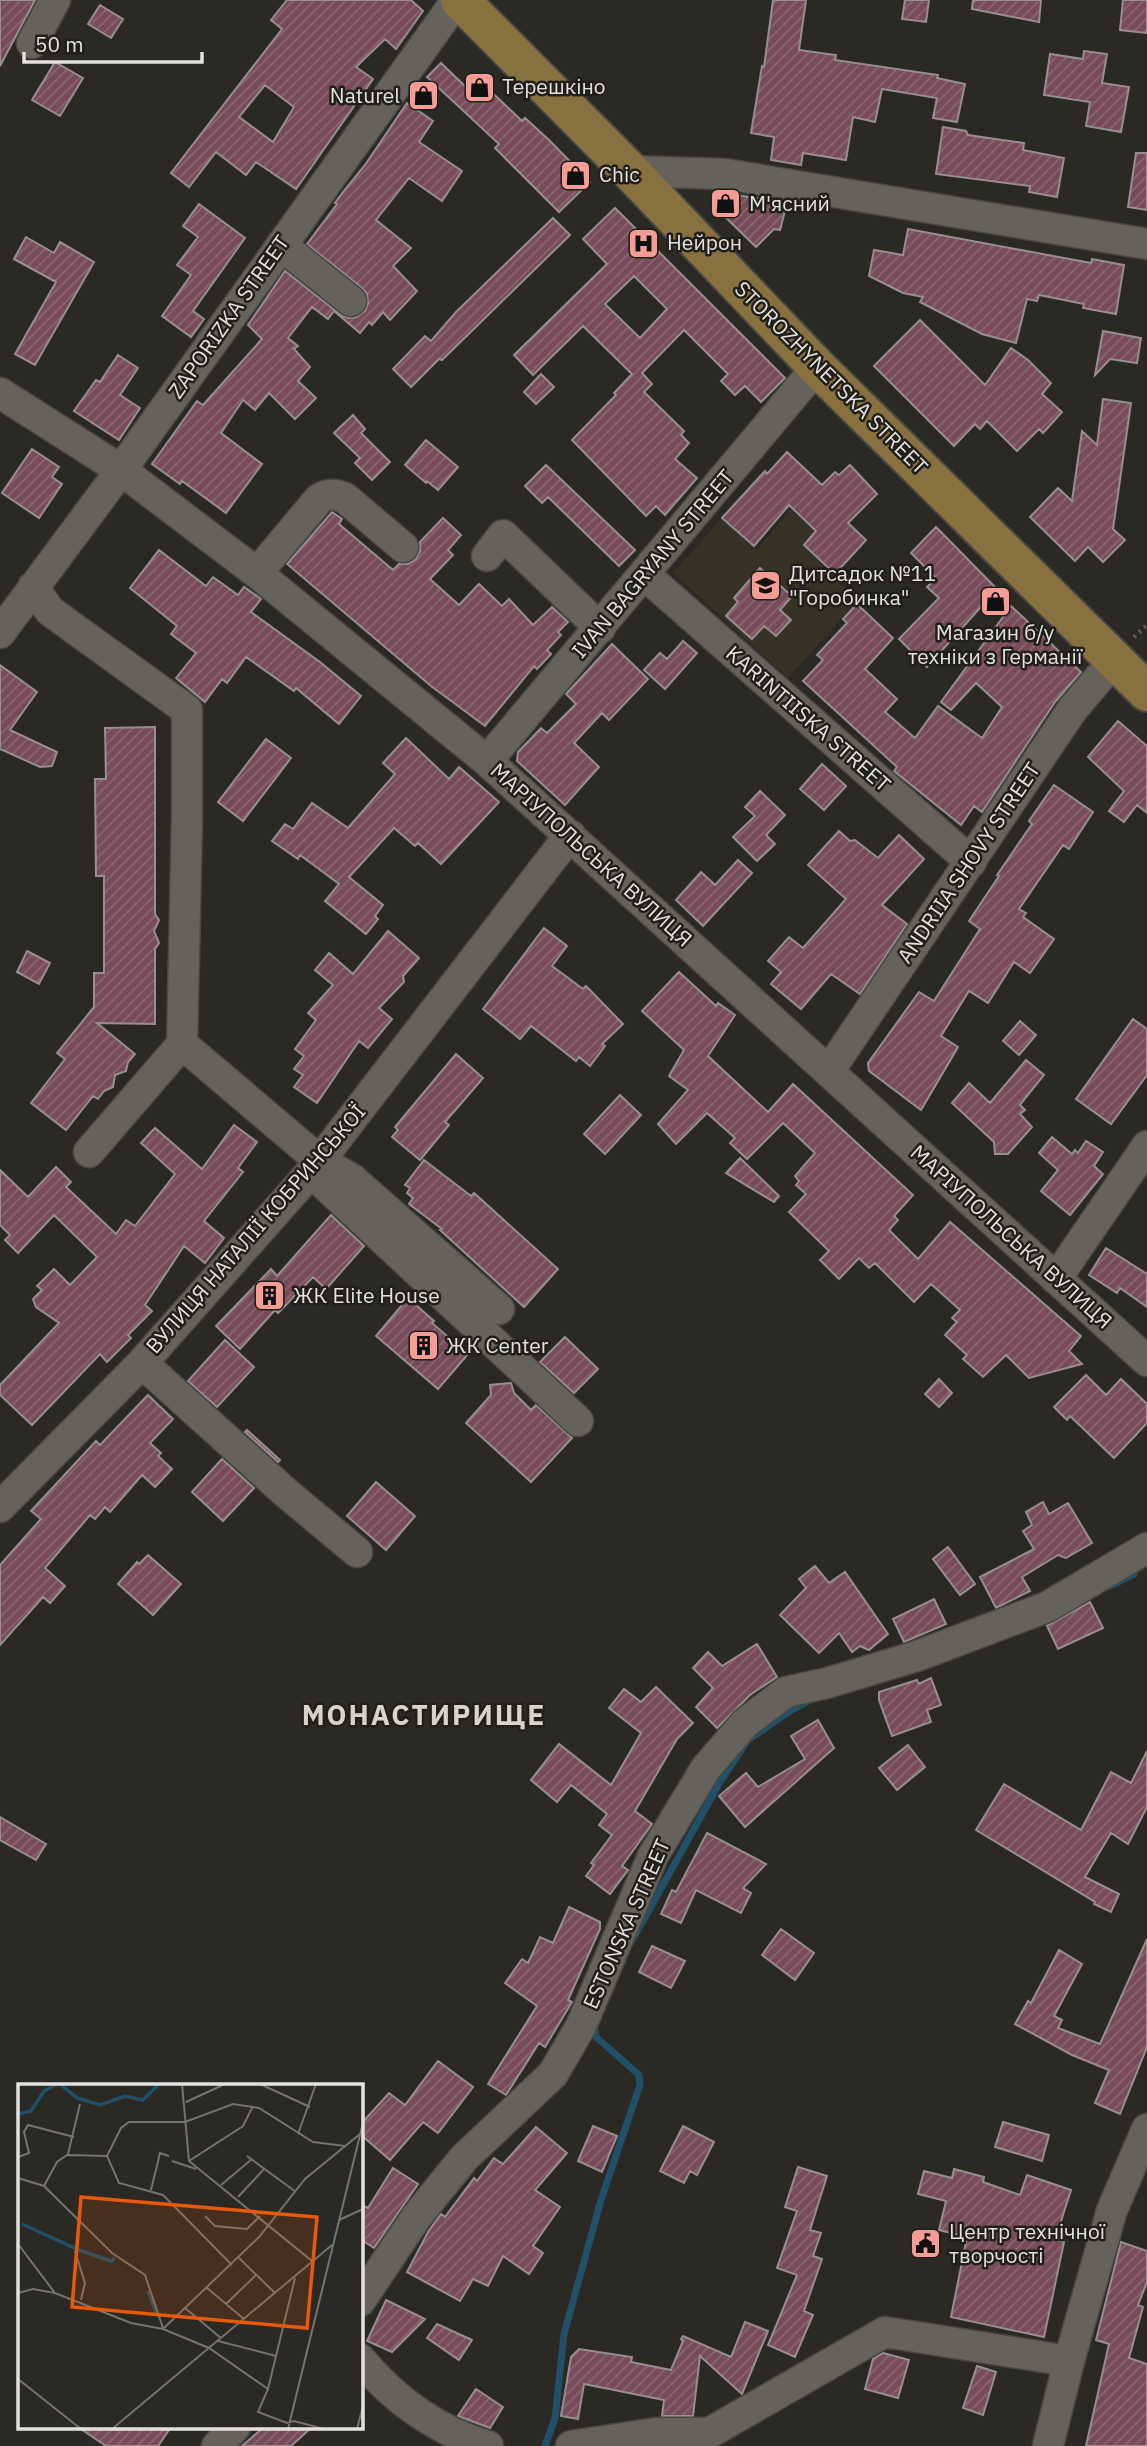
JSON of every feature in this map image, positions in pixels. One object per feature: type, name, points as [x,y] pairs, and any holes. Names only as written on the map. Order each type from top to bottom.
[{"type":"main road","name":"STOROZHYNETSKA STREET","points":[[458,0],[630,171],[817,367],[1147,692]]},
{"type":"street","points":[[32,43],[55,0]]},
{"type":"street","name":"ZAPORIZKA STREET","points":[[0,633],[121,470],[458,0]]},
{"type":"street","points":[[630,171],[725,174],[1147,244]]},
{"type":"street","points":[[281,245],[351,301]]},
{"type":"street","name":"IVAN BAGRYANY STREET","points":[[487,761],[817,367]]},
{"type":"street","name":"МАРІУПОЛЬСЬКА ВУЛИЦЯ","points":[[0,393],[121,470],[257,573],[487,761],[1147,1361]]},
{"type":"street","points":[[257,573],[319,499],[326,495],[335,494],[345,498],[403,547]]},
{"type":"street","points":[[486,556],[503,535],[600,628]]},
{"type":"street","name":"KARINTIISKA STREET","points":[[645,575],[971,862]]},
{"type":"street","points":[[33,587],[50,611],[187,710],[181,1044],[89,1152]]},
{"type":"street","name":"ANDRIIA SHOVY STREET","points":[[829,1071],[1072,710],[1115,659]]},
{"type":"street","name":"ВУЛИЦЯ НАТАЛІЇ КОБРИНСЬКОЇ","points":[[0,1507],[142,1363],[316,1166],[570,835]]},
{"type":"street","points":[[181,1044],[316,1166],[578,1420]]},
{"type":"street","points":[[1056,1279],[1147,1146]]},
{"type":"street","points":[[316,1166],[352,1179],[499,1309]]},
{"type":"street","points":[[142,1363],[285,1492],[357,1552]]},
{"type":"street","name":"ESTONSKA STREET","points":[[362,2298],[417,2216],[456,2168],[553,2074],[581,2026],[653,1856],[706,1768],[745,1723],[786,1692],[918,1657],[1046,1607],[1147,1548]]},
{"type":"street","points":[[1048,2446],[1112,2210],[1147,2129]]},
{"type":"street","points":[[571,2446],[656,2433],[727,2433],[885,2332],[1069,2361]]},
{"type":"street","points":[[362,2361],[407,2406],[461,2438],[488,2446]]},
{"type":"street","points":[[217,2446],[234,2428]]},
{"type":"shaded area","name":"Дитсадок №11 \"Горобинка\"","points":[[791,509],[831,549],[820,563],[859,600],[788,678],[673,573],[721,519],[757,550]]},
{"type":"building","points":[[0,0],[35,0],[0,66]]},
{"type":"building","points":[[287,0],[411,0],[423,11],[396,49],[385,39],[356,67],[373,79],[296,189],[256,162],[246,175],[216,152],[189,187],[171,173],[282,29],[271,20]],"holes":[[[265,85],[294,107],[273,142],[239,117]]]},
{"type":"building","points":[[773,0],[806,0],[799,50],[836,55],[835,60],[938,75],[937,78],[965,84],[957,122],[933,118],[937,98],[882,89],[875,122],[853,117],[846,160],[803,153],[801,165],[771,160],[774,137],[751,133]]},
{"type":"building","points":[[905,0],[929,0],[926,22],[902,19]]},
{"type":"building","points":[[973,0],[1041,0],[1039,22],[972,9]]},
{"type":"building","points":[[1123,0],[1147,0],[1147,33],[1120,30]]},
{"type":"building","points":[[100,5],[123,19],[111,38],[88,24]]},
{"type":"building","points":[[1084,51],[1107,54],[1102,83],[1129,87],[1121,132],[1086,126],[1090,102],[1044,95],[1050,54],[1083,59]]},
{"type":"building","points":[[55,62],[83,78],[60,116],[32,100]]},
{"type":"building","points":[[441,63],[469,90],[479,80],[522,121],[525,118],[590,182],[559,212],[495,148],[499,144],[427,77]]},
{"type":"building","points":[[407,103],[433,121],[419,142],[462,171],[442,201],[409,178],[376,220],[411,248],[393,266],[417,291],[390,320],[383,312],[372,325],[369,322],[360,333],[334,311],[328,319],[312,307],[288,338],[298,346],[294,349],[310,367],[298,381],[316,398],[295,419],[269,393],[255,410],[243,400],[221,433],[262,464],[226,513],[182,481],[180,484],[152,464],[197,401],[203,405],[262,339],[248,325],[285,271],[341,315],[348,318],[357,317],[365,311],[367,294],[362,288],[307,244]]},
{"type":"building","points":[[943,127],[966,131],[968,135],[1024,143],[1023,150],[1064,158],[1057,197],[1029,192],[1030,186],[936,174]]},
{"type":"building","points":[[1136,153],[1147,153],[1147,210],[1128,207]]},
{"type":"building","points":[[722,193],[777,201],[777,209],[785,211],[780,230],[774,229],[756,247],[716,208]]},
{"type":"building","points":[[199,204],[245,238],[193,311],[204,319],[191,337],[162,316],[191,275],[177,265],[198,237],[183,226]]},
{"type":"building","points":[[615,208],[785,378],[761,402],[745,386],[735,395],[721,381],[728,374],[684,330],[642,373],[652,384],[644,392],[684,431],[681,435],[689,443],[675,459],[697,478],[665,515],[656,506],[646,516],[572,440],[616,395],[614,393],[632,374],[583,326],[533,375],[514,355],[607,264],[583,239]],"holes":[[[634,276],[667,309],[640,338],[605,304]]]},
{"type":"building","points":[[553,218],[570,235],[411,387],[393,369],[425,336],[431,341],[456,312]]},
{"type":"building","points":[[908,229],[1091,263],[1092,259],[1124,265],[1116,314],[1039,295],[1037,301],[1027,299],[1016,343],[982,334],[920,302],[923,297],[903,293],[869,276],[874,250],[903,255]]},
{"type":"building","points":[[26,237],[54,253],[60,242],[94,262],[35,365],[15,354],[56,282],[14,259]]},
{"type":"building","points":[[920,320],[985,385],[1011,348],[1028,360],[1051,383],[1042,394],[1062,412],[1043,433],[1039,429],[1017,451],[987,421],[980,429],[975,424],[954,446],[874,366]]},
{"type":"building","points":[[1103,331],[1141,338],[1137,363],[1110,359],[1095,375]]},
{"type":"building","points":[[118,355],[138,368],[120,395],[140,408],[119,440],[74,411],[96,380],[100,382]]},
{"type":"building","points":[[541,374],[554,387],[536,404],[524,392]]},
{"type":"building","points":[[1103,399],[1131,403],[1113,529],[1125,540],[1103,562],[1088,547],[1075,561],[1030,517],[1058,488],[1072,501],[1082,431],[1097,445]]},
{"type":"building","points":[[353,415],[365,429],[361,433],[390,462],[372,480],[355,463],[360,458],[334,433]]},
{"type":"building","points":[[426,440],[458,467],[438,490],[405,465]]},
{"type":"building","points":[[32,449],[59,467],[52,477],[62,484],[39,518],[2,493]]},
{"type":"building","points":[[787,452],[822,485],[835,472],[839,475],[850,465],[877,494],[848,523],[866,540],[835,574],[804,545],[816,531],[789,505],[754,546],[722,518],[765,471],[767,474]]},
{"type":"building","points":[[546,465],[635,550],[619,566],[548,497],[542,503],[525,486]]},
{"type":"building","points":[[332,512],[342,519],[339,524],[393,570],[399,564],[408,564],[416,559],[420,542],[443,518],[461,535],[448,550],[453,555],[430,579],[459,605],[479,584],[502,606],[509,599],[533,625],[552,607],[568,622],[558,632],[561,635],[547,650],[551,654],[537,669],[534,666],[485,726],[431,686],[287,564]]},
{"type":"building","points":[[936,527],[997,589],[927,667],[899,639],[939,598],[927,587],[936,578],[911,553]]},
{"type":"building","points":[[159,550],[206,586],[213,577],[238,595],[244,587],[261,599],[251,612],[320,662],[361,696],[339,724],[296,688],[294,691],[246,657],[227,683],[222,679],[205,702],[176,678],[196,653],[171,634],[177,626],[130,588]]},
{"type":"building","points":[[760,568],[792,596],[780,610],[791,620],[776,636],[764,626],[752,639],[726,616],[738,602],[734,598]]},
{"type":"building","points":[[857,604],[893,638],[865,669],[897,699],[885,712],[915,738],[938,706],[982,738],[1002,707],[976,683],[951,710],[941,702],[1011,606],[1081,672],[1055,702],[982,812],[974,806],[961,825],[894,771],[897,767],[803,681],[823,660],[817,655],[847,623],[843,619]]},
{"type":"building","points":[[683,641],[697,653],[665,689],[644,670],[660,653],[667,659]]},
{"type":"building","points":[[612,644],[648,679],[609,720],[602,713],[574,743],[599,767],[565,805],[517,761],[518,752],[541,728],[547,733],[576,704],[566,694]]},
{"type":"building","points":[[0,665],[37,692],[10,730],[57,752],[52,766],[40,767],[0,749]]},
{"type":"building","points":[[1118,721],[1147,746],[1147,813],[1137,805],[1124,822],[1109,811],[1124,791],[1088,757]]},
{"type":"building","points":[[155,727],[155,914],[159,920],[154,931],[159,943],[155,949],[155,1024],[97,1023],[135,1054],[128,1062],[126,1071],[115,1075],[113,1087],[104,1091],[98,1099],[93,1096],[66,1130],[31,1103],[65,1059],[57,1053],[94,1007],[94,973],[104,973],[104,876],[96,876],[95,779],[106,779],[105,728]]},
{"type":"building","points":[[406,738],[449,779],[459,767],[499,802],[441,864],[418,843],[415,846],[394,828],[349,877],[383,905],[375,916],[378,919],[366,934],[325,901],[339,884],[300,855],[298,859],[272,841],[285,824],[293,829],[312,803],[348,828],[395,774],[383,763]]},
{"type":"building","points":[[266,739],[291,758],[243,821],[218,802]]},
{"type":"building","points":[[822,764],[846,786],[824,810],[800,789]]},
{"type":"building","points":[[1054,785],[1093,812],[1069,849],[1063,845],[1019,909],[1026,913],[1023,917],[1054,939],[1030,973],[1014,962],[988,1003],[969,991],[941,1036],[958,1047],[921,1110],[869,1071],[868,1063],[919,992],[934,1001],[980,929],[969,921],[1032,824],[1029,821]]},
{"type":"building","points":[[760,791],[785,815],[766,835],[775,844],[757,861],[733,837],[755,816],[745,807]]},
{"type":"building","points":[[839,831],[878,858],[899,835],[924,859],[882,905],[907,924],[860,994],[831,974],[801,1009],[771,984],[781,972],[768,961],[789,937],[803,948],[846,899],[808,865]]},
{"type":"building","points":[[738,860],[752,873],[703,926],[676,900],[701,872],[715,885]]},
{"type":"building","points":[[544,928],[567,946],[552,966],[583,989],[586,986],[623,1024],[602,1044],[605,1046],[590,1066],[579,1057],[576,1061],[531,1026],[520,1039],[483,1009]]},
{"type":"building","points":[[388,931],[419,958],[403,976],[404,982],[379,1008],[392,1019],[368,1048],[359,1041],[317,1103],[294,1087],[303,1075],[294,1069],[304,1056],[295,1049],[316,1020],[308,1013],[333,985],[315,970],[329,953],[353,974]]},
{"type":"building","points":[[27,951],[50,963],[39,984],[17,972]]},
{"type":"building","points":[[679,972],[716,1006],[718,1003],[735,1015],[708,1056],[768,1112],[793,1084],[913,1195],[894,1216],[898,1220],[889,1230],[918,1259],[950,1222],[1081,1336],[1069,1351],[1082,1364],[1029,1378],[1006,1355],[983,1377],[963,1359],[967,1355],[945,1335],[957,1322],[952,1318],[960,1310],[931,1284],[914,1302],[875,1263],[869,1268],[859,1258],[839,1279],[820,1260],[829,1251],[789,1212],[806,1194],[796,1185],[799,1181],[795,1176],[815,1153],[783,1123],[747,1159],[730,1143],[735,1138],[707,1113],[676,1144],[658,1124],[688,1090],[669,1076],[684,1050],[642,1011]]},
{"type":"building","points":[[1133,1019],[1147,1029],[1147,1075],[1111,1124],[1076,1099]]},
{"type":"building","points":[[1020,1021],[1036,1035],[1019,1055],[1003,1041]]},
{"type":"building","points":[[456,1054],[483,1078],[445,1122],[449,1125],[420,1160],[392,1137],[398,1130],[395,1127]]},
{"type":"building","points":[[1026,1060],[1044,1075],[1020,1105],[1025,1110],[1020,1114],[1032,1127],[1008,1154],[995,1154],[994,1142],[952,1103],[969,1083],[990,1103]]},
{"type":"building","points":[[620,1095],[641,1115],[605,1154],[584,1134]]},
{"type":"building","points":[[234,1125],[257,1142],[238,1168],[243,1172],[204,1221],[224,1238],[205,1263],[184,1246],[145,1305],[152,1311],[128,1335],[131,1338],[107,1362],[100,1354],[32,1425],[0,1395],[0,1385],[59,1323],[36,1307],[33,1299],[42,1290],[37,1286],[54,1269],[70,1285],[97,1257],[54,1215],[18,1253],[5,1240],[10,1235],[0,1225],[0,1170],[28,1197],[56,1167],[71,1182],[66,1187],[116,1234],[126,1220],[135,1226],[175,1174],[141,1143],[155,1128],[202,1169]]},
{"type":"building","points":[[1052,1137],[1072,1154],[1075,1150],[1078,1153],[1086,1141],[1103,1152],[1094,1166],[1103,1174],[1070,1215],[1041,1191],[1058,1170],[1039,1153]]},
{"type":"building","points":[[740,1158],[779,1196],[774,1202],[726,1173]]},
{"type":"building","points":[[424,1160],[471,1196],[474,1193],[558,1269],[524,1307],[440,1230],[442,1229],[409,1204],[413,1198],[407,1193],[410,1188],[405,1185]]},
{"type":"building","points":[[331,1215],[364,1246],[326,1289],[313,1277],[278,1313],[275,1310],[240,1349],[216,1326],[271,1269],[277,1276]]},
{"type":"building","points":[[1106,1248],[1147,1274],[1147,1307],[1120,1288],[1117,1293],[1089,1275]]},
{"type":"building","name":"ЖК Center","points":[[408,1298],[468,1354],[438,1389],[376,1336]]},
{"type":"building","points":[[565,1337],[598,1369],[574,1393],[540,1362]]},
{"type":"building","points":[[225,1340],[254,1367],[217,1407],[188,1381]]},
{"type":"building","points":[[1086,1375],[1106,1395],[1121,1379],[1147,1404],[1147,1423],[1114,1458],[1070,1416],[1067,1420],[1054,1407]]},
{"type":"building","points":[[939,1379],[952,1393],[939,1407],[925,1394]]},
{"type":"building","points":[[511,1383],[514,1393],[531,1410],[536,1405],[572,1438],[531,1482],[466,1423],[491,1395],[490,1385]]},
{"type":"building","points":[[148,1395],[173,1419],[150,1443],[161,1453],[158,1456],[172,1469],[155,1487],[142,1475],[110,1512],[105,1507],[95,1519],[90,1515],[45,1568],[65,1586],[50,1603],[43,1597],[0,1645],[0,1565],[41,1519],[31,1511],[96,1441],[100,1445]]},
{"type":"building","points":[[247,1430],[280,1460],[278,1462],[245,1432]]},
{"type":"building","points":[[222,1459],[254,1488],[223,1521],[192,1492]]},
{"type":"building","points":[[376,1482],[415,1516],[386,1550],[347,1516]]},
{"type":"building","points":[[1043,1502],[1049,1514],[1068,1503],[1092,1543],[1066,1558],[1058,1555],[1022,1577],[1030,1591],[996,1608],[980,1577],[1034,1549],[1023,1531],[1032,1525],[1026,1512]]},
{"type":"building","points":[[948,1547],[975,1584],[960,1595],[933,1559]]},
{"type":"building","points":[[148,1555],[181,1584],[153,1615],[118,1584],[137,1562],[139,1564]]},
{"type":"building","points":[[815,1566],[829,1583],[845,1572],[888,1634],[869,1650],[860,1646],[852,1652],[839,1633],[819,1653],[780,1615],[806,1588],[799,1579]]},
{"type":"building","points":[[934,1599],[946,1624],[904,1642],[893,1619]]},
{"type":"building","points":[[1090,1602],[1103,1628],[1058,1649],[1047,1626]]},
{"type":"building","points":[[757,1644],[777,1677],[750,1695],[717,1728],[696,1707],[713,1688],[693,1668],[708,1652],[722,1666]]},
{"type":"building","points":[[931,1678],[941,1705],[927,1710],[931,1722],[892,1736],[879,1700],[879,1692],[917,1680],[919,1684]]},
{"type":"building","points":[[656,1687],[693,1723],[677,1739],[635,1811],[652,1824],[622,1866],[628,1870],[610,1894],[586,1876],[594,1865],[591,1863],[612,1835],[599,1825],[607,1814],[571,1785],[557,1802],[531,1780],[559,1744],[611,1785],[641,1733],[609,1708],[624,1689],[641,1702]]},
{"type":"building","points":[[818,1720],[834,1748],[745,1827],[719,1796],[746,1773],[758,1787],[805,1759],[791,1736]]},
{"type":"building","points":[[908,1745],[925,1767],[897,1790],[879,1768]]},
{"type":"building","points":[[1147,1751],[1147,1807],[1128,1844],[1111,1833],[1085,1877],[1119,1894],[1111,1912],[976,1830],[1004,1784],[1081,1830],[1111,1772],[1131,1783]]},
{"type":"building","points":[[0,1817],[46,1844],[36,1860],[0,1840]]},
{"type":"building","points":[[707,1833],[766,1864],[743,1888],[751,1893],[741,1913],[696,1890],[681,1923],[661,1914],[672,1890],[676,1892]]},
{"type":"building","points":[[569,1907],[600,1922],[600,1929],[568,2000],[572,2002],[545,2047],[539,2043],[506,2095],[488,2084],[537,2006],[505,1983],[522,1959],[528,1963],[540,1937],[553,1943]]},
{"type":"building","points":[[781,1929],[814,1953],[795,1980],[762,1955]]},
{"type":"building","points":[[1147,1939],[1147,2047],[1120,2114],[1095,2103],[1109,2070],[1072,2055],[1015,2024],[1028,2001],[1031,2003],[1059,1950],[1082,1964],[1054,2016],[1062,2020],[1058,2028],[1100,2044]]},
{"type":"building","points":[[652,1946],[685,1961],[671,1988],[639,1972]]},
{"type":"building","points":[[438,2061],[473,2087],[438,2133],[423,2122],[390,2160],[362,2136],[362,2123],[389,2093],[405,2105]]},
{"type":"building","points":[[1003,2122],[1049,2135],[1042,2161],[995,2147]]},
{"type":"building","points":[[593,2126],[617,2136],[602,2172],[578,2161]]},
{"type":"building","points":[[683,2126],[714,2142],[697,2175],[690,2171],[684,2183],[660,2171]]},
{"type":"building","points":[[536,2127],[567,2153],[535,2190],[560,2207],[533,2246],[543,2253],[529,2274],[503,2256],[488,2286],[473,2279],[460,2301],[407,2272],[428,2232],[441,2214],[445,2217],[474,2178],[477,2181],[494,2158],[503,2164]]},
{"type":"building","points":[[798,2167],[827,2176],[810,2230],[821,2233],[813,2256],[822,2259],[804,2311],[813,2315],[795,2357],[768,2345],[797,2275],[777,2268],[797,2211],[785,2207]]},
{"type":"building","points":[[393,2168],[418,2184],[374,2248],[362,2240],[362,2205],[368,2208]]},
{"type":"building","points":[[954,2169],[984,2177],[983,2182],[1020,2195],[1027,2175],[1071,2190],[1055,2240],[1064,2242],[1044,2337],[951,2317],[967,2237],[939,2230],[946,2201],[918,2194],[924,2171],[952,2178]]},
{"type":"building","points":[[1121,2242],[1147,2251],[1147,2282],[1138,2305],[1143,2307],[1129,2358],[1147,2364],[1147,2446],[1086,2446],[1109,2344],[1096,2340]]},
{"type":"building","points":[[386,2300],[425,2319],[392,2352],[367,2341]]},
{"type":"building","points":[[745,2322],[768,2331],[742,2394],[700,2356],[693,2416],[662,2416],[664,2400],[584,2384],[578,2419],[561,2416],[571,2357],[579,2349],[632,2357],[631,2362],[671,2370],[683,2336],[731,2357]]},
{"type":"building","points":[[437,2324],[472,2340],[459,2360],[427,2338]]},
{"type":"building","points":[[883,2353],[909,2360],[898,2398],[865,2389],[873,2359]]},
{"type":"building","points":[[977,2366],[996,2372],[983,2415],[963,2408]]},
{"type":"building","points":[[476,2389],[503,2407],[490,2428],[458,2416]]},
{"type":"building","points":[[79,2428],[170,2428],[158,2446],[106,2446]]},
{"type":"building","points":[[263,2428],[311,2428],[291,2446],[242,2446]]},
{"type":"waterway","points":[[1110,1586],[1134,1574]]},
{"type":"waterway","points":[[633,1939],[720,1782],[748,1740],[812,1699]]},
{"type":"waterway","points":[[545,2446],[555,2418],[564,2334],[601,2200],[640,2085],[639,2075],[596,2037],[594,2023]]},
{"type":"place","name":"Терешкіно","points":[[479,87]]},
{"type":"place","name":"Naturel","points":[[423,96]]},
{"type":"place","name":"Chic","points":[[576,175]]},
{"type":"place","name":"М'ясний","points":[[726,204]]},
{"type":"place","name":"Нейрон","points":[[644,243]]},
{"type":"place","name":"Дитсадок №11 \"Горобинка\"","points":[[766,586]]},
{"type":"place","name":"Магазин б/у техніки з Германії","points":[[995,601]]},
{"type":"place","name":"ЖК Elite House","points":[[270,1296]]},
{"type":"place","name":"ЖК Center","points":[[423,1346]]},
{"type":"place","name":"Центр технічної творчості","points":[[926,2244]]},
{"type":"district","name":"МОНАСТИРИЩЕ","points":[[424,1715]]}]
